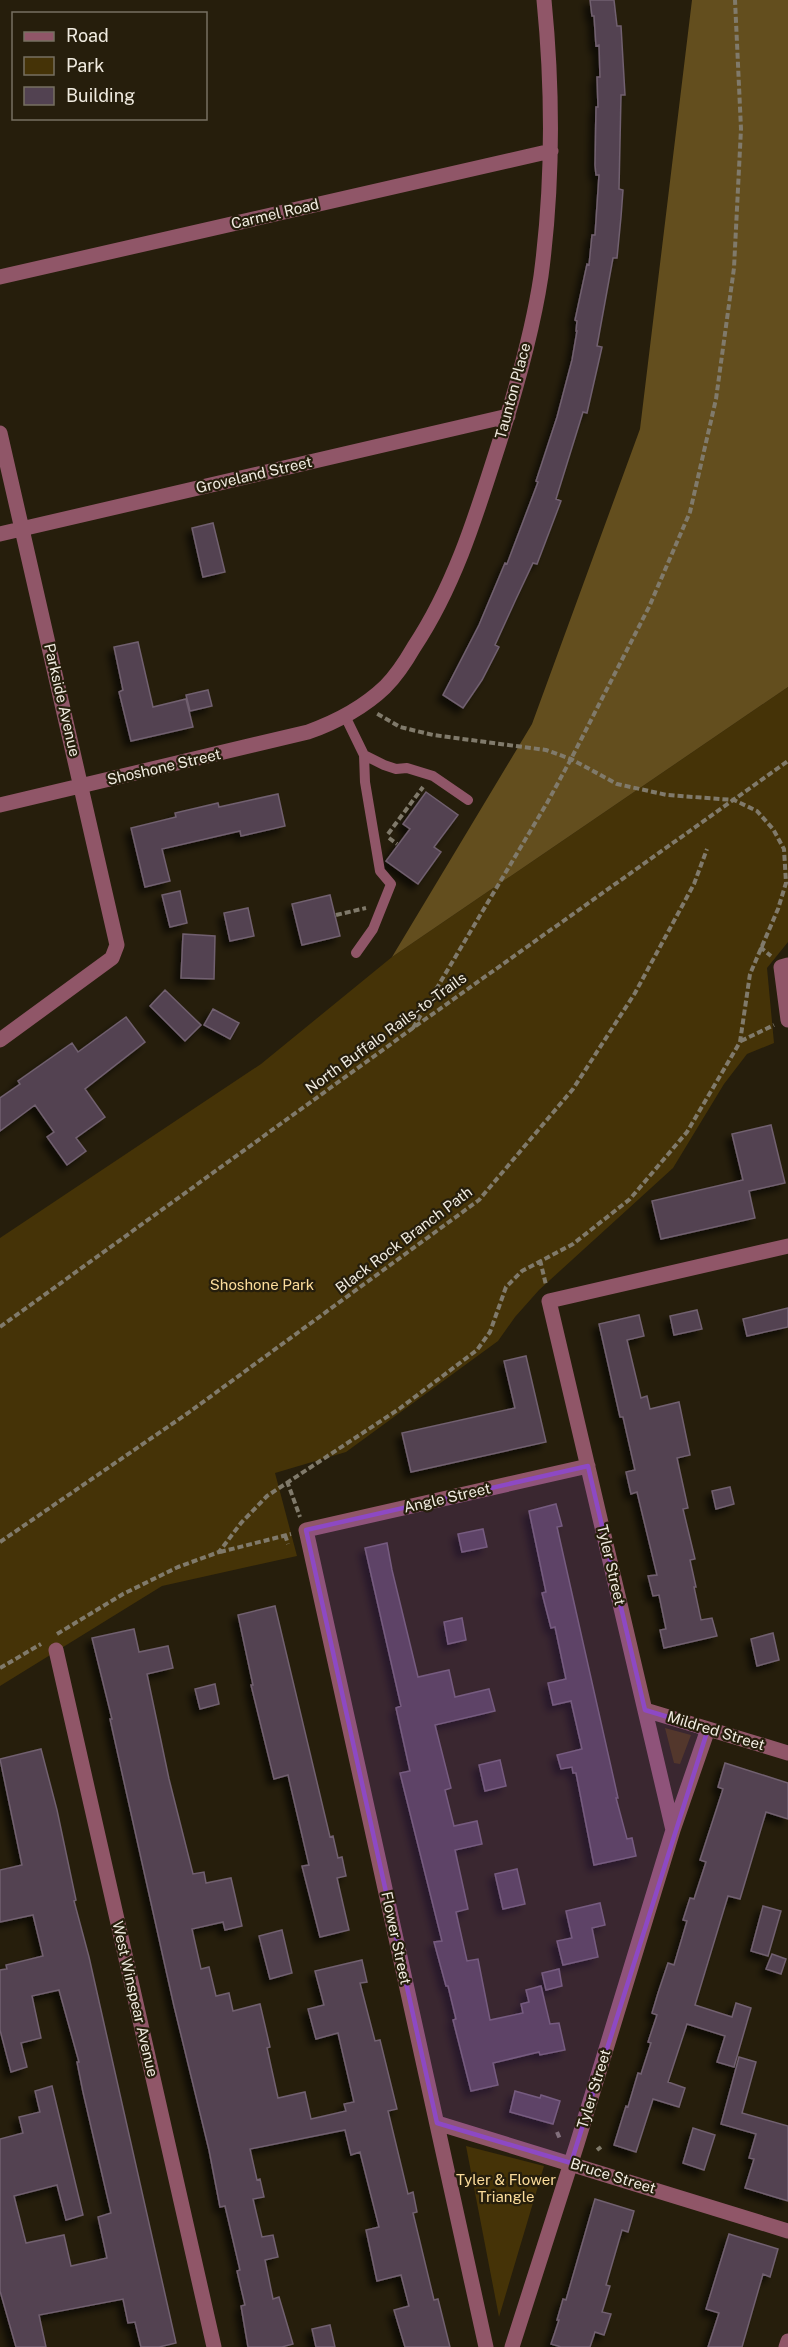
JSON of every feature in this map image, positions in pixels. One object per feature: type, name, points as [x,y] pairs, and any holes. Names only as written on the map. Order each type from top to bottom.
[{"type":"street","name":"Taunton Place","points":[[327,725],[345,716],[386,686],[401,668],[425,630],[452,579],[473,526],[508,416],[541,277],[550,151],[549,63],[544,0]]},
{"type":"street","name":"Carmel Road","points":[[0,277],[550,151]]},
{"type":"street","name":"Groveland Street","points":[[0,534],[508,416]]},
{"type":"street","name":"Parkside Avenue","points":[[0,433],[116,940],[116,950],[112,958],[0,1040]]},
{"type":"street","name":"Shoshone Street","points":[[0,805],[283,740],[327,725]]},
{"type":"street","points":[[780,963],[782,1022]]},
{"type":"street","name":"Tyler Street","points":[[673,1830],[549,1301],[788,1246]]},
{"type":"street","name":"Angle Street","points":[[304,1526],[588,1467]]},
{"type":"street","name":"Flower Street","points":[[304,1526],[486,2347]]},
{"type":"street","name":"West Winspear Avenue","points":[[51,1643],[214,2347]]},
{"type":"street","name":"Mildred Street","points":[[645,1710],[788,1753]]},
{"type":"street","name":"Tyler Street","points":[[512,2347],[673,1830],[708,1729]]},
{"type":"street","name":"Bruce Street","points":[[437,2123],[788,2230]]},
{"type":"street","points":[[786,2347],[788,2342]]},
{"type":"lane","points":[[345,716],[364,755],[365,782],[376,854],[380,871],[391,884],[374,929],[356,953]]},
{"type":"lane","points":[[364,755],[384,765],[407,768],[433,776],[468,800]]},
{"type":"path","points":[[413,1028],[571,759],[649,607],[690,512],[716,399],[734,268],[741,129],[735,0]]},
{"type":"path","points":[[219,1552],[241,1523],[267,1496],[399,1409],[477,1350],[490,1332],[506,1287],[522,1271],[573,1244],[630,1199],[687,1132],[740,1042],[750,974],[778,909],[786,883],[784,849],[772,828],[757,811],[735,800],[667,795],[617,784],[571,759],[546,750],[433,735],[400,727],[374,712]]},
{"type":"path","name":"North Buffalo Rails-to-Trails","points":[[0,1328],[413,1028],[788,760]]},
{"type":"path","points":[[386,836],[412,806],[422,788]]},
{"type":"path","name":"Black Rock Branch Path","points":[[0,1542],[188,1413],[479,1200],[573,1089],[635,993],[694,884],[708,849]]},
{"type":"path","points":[[336,915],[372,907]]},
{"type":"path","points":[[760,947],[780,963]]},
{"type":"path","points":[[740,1042],[782,1022]]},
{"type":"path","points":[[540,1260],[545,1282]]},
{"type":"path","points":[[0,1668],[51,1643],[123,1594],[178,1567],[219,1552],[285,1535],[304,1526],[287,1481]]},
{"type":"path","points":[[285,1535],[288,1544]]},
{"type":"path","points":[[557,2132],[560,2139]]},
{"type":"highlighted area","points":[[588,1466],[645,1710],[708,1729],[571,2163],[437,2123],[306,1530]]},
{"type":"green space","name":"Shoshone Park","points":[[788,687],[788,942],[767,968],[774,1043],[747,1054],[724,1084],[673,1168],[539,1290],[498,1341],[346,1452],[275,1473],[297,1556],[162,1586],[0,1686],[0,1238],[261,1064],[392,957]]},
{"type":"green space","points":[[665,1728],[691,1735],[680,1764],[674,1763]]},
{"type":"green space","name":"Tyler & Flower Triangle","points":[[466,2146],[544,2166],[499,2317]]},
{"type":"shaded area","points":[[692,0],[788,0],[788,687],[392,957],[532,724],[640,429]]},
{"type":"building","points":[[590,0],[614,0],[617,26],[621,26],[625,95],[621,95],[619,189],[623,190],[621,217],[617,258],[613,258],[597,346],[602,347],[587,413],[583,412],[556,499],[561,501],[537,564],[533,563],[516,599],[495,645],[499,647],[482,680],[463,708],[443,695],[479,625],[505,563],[507,564],[538,482],[536,481],[557,417],[572,360],[577,331],[575,320],[587,264],[589,265],[592,235],[595,235],[599,175],[596,175],[595,165],[596,107],[598,107],[597,77],[600,77],[599,45],[596,46],[594,16],[592,16]]},
{"type":"building","points":[[213,523],[225,572],[203,577],[192,528]]},
{"type":"building","points":[[138,642],[153,707],[186,699],[193,727],[131,741],[119,692],[123,690],[114,647]]},
{"type":"building","points":[[208,690],[212,706],[190,711],[186,695]]},
{"type":"building","points":[[426,792],[458,815],[434,847],[441,852],[418,884],[386,861],[410,829],[403,824]]},
{"type":"building","points":[[278,794],[285,826],[241,836],[240,831],[162,849],[170,881],[145,887],[131,828],[176,817],[175,813],[218,803],[219,807]]},
{"type":"building","points":[[180,891],[187,923],[170,927],[162,895]]},
{"type":"building","points":[[330,895],[340,936],[302,945],[292,904]]},
{"type":"building","points":[[248,908],[254,936],[230,941],[224,913]]},
{"type":"building","points":[[183,934],[215,936],[214,979],[181,978]]},
{"type":"building","points":[[165,990],[201,1025],[185,1041],[150,1006]]},
{"type":"building","points":[[213,1009],[239,1023],[230,1039],[204,1025]]},
{"type":"building","points":[[126,1017],[145,1042],[85,1089],[105,1117],[76,1138],[86,1151],[67,1165],[47,1137],[54,1132],[35,1105],[0,1131],[0,1098],[20,1084],[18,1081],[72,1043],[78,1052]]},
{"type":"building","points":[[771,1125],[785,1183],[749,1191],[755,1218],[661,1239],[652,1201],[743,1180],[732,1134]]},
{"type":"building","points":[[788,1308],[788,1327],[747,1336],[743,1319]]},
{"type":"building","points":[[697,1310],[702,1329],[674,1335],[670,1316]]},
{"type":"building","points":[[639,1315],[644,1336],[627,1340],[641,1398],[647,1396],[650,1409],[679,1402],[690,1455],[677,1458],[688,1508],[683,1509],[695,1559],[690,1560],[696,1587],[694,1587],[701,1620],[712,1618],[717,1636],[664,1648],[660,1630],[666,1629],[659,1595],[653,1596],[648,1576],[657,1575],[637,1492],[631,1494],[626,1472],[635,1470],[623,1417],[620,1417],[599,1324]]},
{"type":"building","points":[[526,1356],[546,1442],[411,1472],[402,1433],[515,1408],[504,1361]]},
{"type":"building","points":[[730,1487],[734,1504],[716,1509],[712,1491]]},
{"type":"building","points":[[556,1504],[562,1526],[557,1527],[618,1798],[616,1798],[627,1839],[632,1838],[636,1856],[594,1865],[576,1773],[573,1773],[572,1767],[561,1769],[557,1755],[582,1749],[571,1701],[553,1705],[548,1683],[566,1679],[555,1627],[551,1628],[542,1593],[546,1592],[529,1511]]},
{"type":"building","points":[[483,1529],[487,1547],[462,1552],[458,1534]]},
{"type":"building","points":[[387,1543],[418,1677],[449,1670],[455,1697],[489,1689],[495,1711],[435,1725],[451,1788],[445,1790],[454,1826],[477,1821],[482,1844],[455,1850],[468,1909],[456,1912],[467,1961],[478,1959],[490,2020],[523,2013],[521,2004],[529,2002],[526,1990],[541,1986],[550,2024],[559,2023],[565,2050],[540,2055],[539,2052],[493,2063],[498,2085],[471,2091],[453,2020],[456,2019],[448,1986],[446,1986],[434,1942],[442,1941],[400,1773],[410,1771],[396,1708],[401,1706],[365,1548]]},
{"type":"building","points":[[275,1606],[330,1837],[333,1836],[338,1858],[342,1857],[346,1876],[337,1878],[349,1930],[320,1937],[302,1866],[309,1865],[288,1775],[274,1779],[251,1685],[253,1685],[238,1615]]},
{"type":"building","points":[[462,1618],[466,1640],[448,1644],[444,1622]]},
{"type":"building","points":[[134,1629],[139,1652],[168,1646],[173,1668],[147,1674],[169,1779],[193,1874],[204,1872],[206,1883],[231,1878],[242,1926],[225,1930],[223,1922],[192,1929],[201,1969],[209,1967],[216,1996],[229,1993],[233,2011],[260,2004],[278,2098],[305,2092],[311,2119],[346,2111],[344,2104],[354,2102],[338,2033],[316,2039],[308,2009],[324,2005],[315,1971],[362,1960],[367,1982],[360,1983],[375,2041],[380,2040],[397,2109],[388,2111],[408,2194],[413,2192],[417,2212],[413,2213],[434,2300],[438,2299],[450,2347],[405,2347],[394,2310],[409,2306],[401,2275],[377,2281],[366,2230],[379,2227],[360,2152],[351,2155],[345,2130],[250,2149],[257,2180],[260,2179],[264,2197],[253,2199],[262,2237],[273,2235],[278,2257],[265,2260],[273,2299],[279,2297],[293,2344],[282,2347],[248,2347],[241,2306],[245,2305],[237,2271],[240,2270],[225,2206],[220,2207],[92,1638]]},
{"type":"building","points":[[773,1633],[779,1660],[757,1666],[751,1639]]},
{"type":"building","points":[[215,1684],[219,1704],[200,1709],[195,1689]]},
{"type":"building","points":[[41,1749],[57,1810],[76,1900],[74,1901],[89,1957],[176,2343],[159,2347],[141,2347],[135,2322],[128,2323],[123,2299],[39,2315],[46,2347],[16,2347],[0,2291],[0,2139],[23,2133],[19,2117],[40,2112],[35,2091],[52,2086],[83,2215],[66,2220],[57,2185],[14,2196],[26,2243],[64,2235],[71,2266],[107,2258],[98,2217],[111,2213],[83,2092],[77,2062],[79,2062],[59,1990],[32,1996],[41,2038],[21,2043],[27,2067],[11,2072],[0,2030],[0,1970],[7,1969],[6,1965],[43,1956],[33,1915],[0,1922],[0,1870],[22,1865],[0,1759]]},
{"type":"building","points":[[500,1760],[506,1786],[485,1791],[479,1765]]},
{"type":"building","points":[[725,1763],[788,1783],[788,1819],[766,1812],[740,1899],[728,1896],[695,2005],[732,2017],[736,2003],[751,2008],[734,2067],[717,2062],[725,2036],[687,2024],[668,2082],[685,2088],[679,2107],[653,2099],[636,2152],[614,2145],[626,2106],[628,2107],[638,2073],[641,2074],[651,2043],[648,2042],[657,2015],[652,2013],[658,1993],[668,1963],[674,1965],[687,1921],[683,1920],[690,1898],[694,1899],[706,1862],[700,1860],[723,1789],[718,1787]]},
{"type":"building","points":[[517,1869],[525,1904],[503,1909],[495,1874]]},
{"type":"building","points":[[600,1903],[605,1925],[592,1928],[598,1957],[563,1965],[557,1941],[572,1938],[566,1911]]},
{"type":"building","points":[[763,1906],[781,1911],[768,1956],[751,1951]]},
{"type":"building","points":[[282,1930],[292,1973],[270,1979],[259,1936]]},
{"type":"building","points":[[772,1954],[786,1959],[781,1974],[766,1969]]},
{"type":"building","points":[[559,1969],[562,1986],[546,1990],[542,1973]]},
{"type":"building","points":[[739,2057],[756,2062],[742,2113],[788,2126],[788,2201],[745,2188],[754,2159],[749,2158],[756,2134],[721,2124]]},
{"type":"building","points":[[515,2091],[560,2101],[553,2124],[510,2112]]},
{"type":"building","points":[[693,2128],[715,2135],[704,2170],[683,2163]]},
{"type":"building","points":[[595,2199],[634,2211],[628,2232],[622,2230],[606,2285],[610,2286],[602,2312],[611,2314],[604,2335],[595,2332],[590,2347],[561,2347],[551,2344]]},
{"type":"building","points":[[729,2234],[778,2249],[770,2277],[763,2274],[742,2347],[708,2347],[719,2313],[706,2309]]},
{"type":"building","points":[[330,2325],[335,2347],[316,2347],[312,2329]]}]
